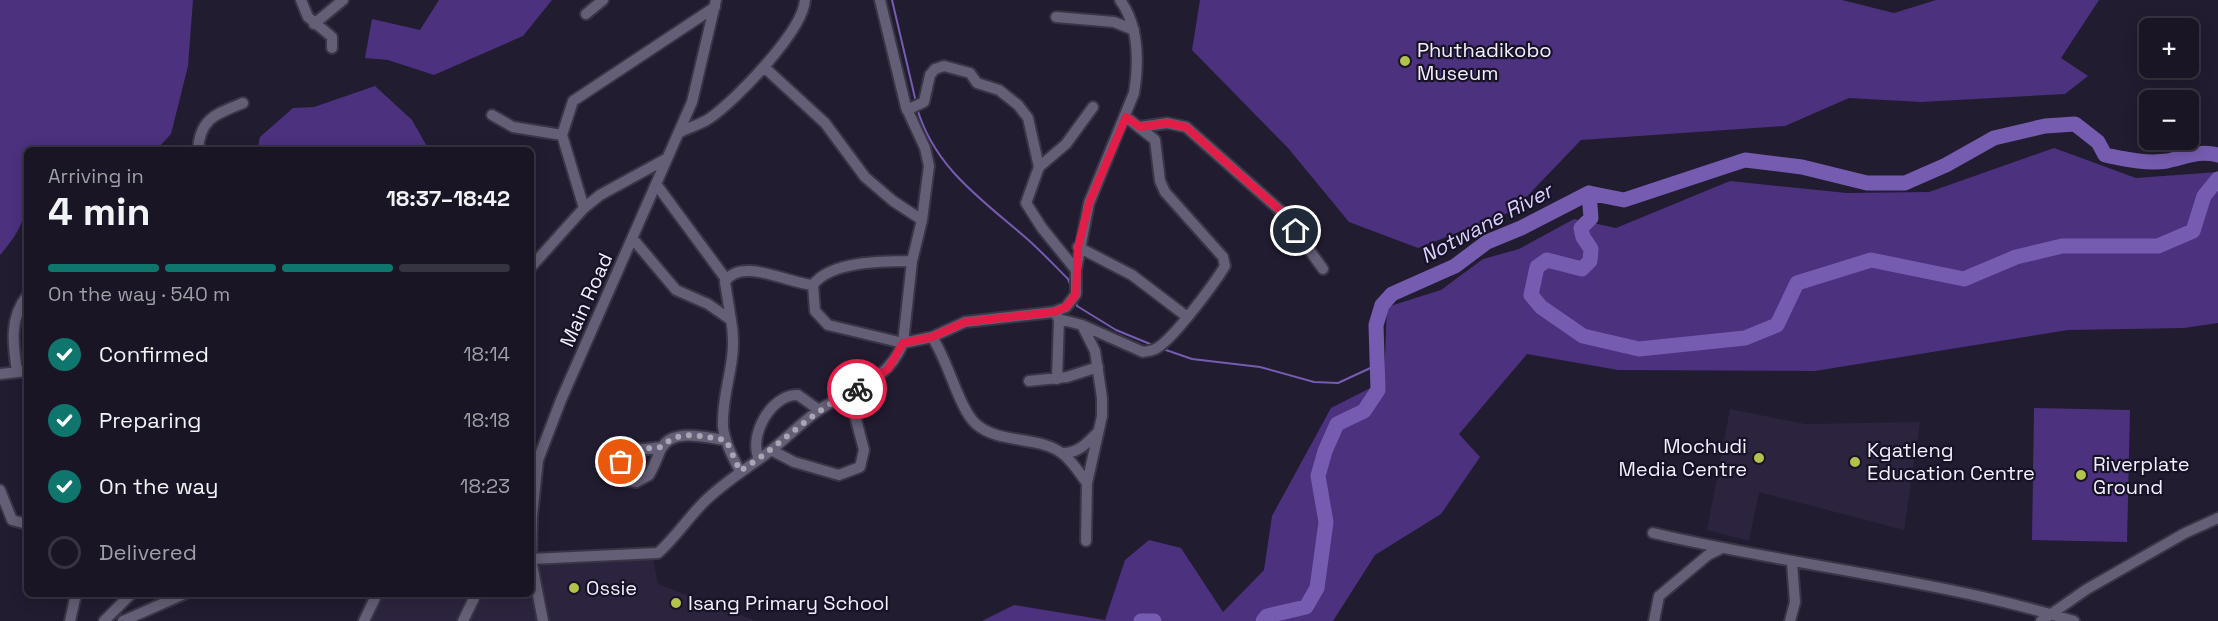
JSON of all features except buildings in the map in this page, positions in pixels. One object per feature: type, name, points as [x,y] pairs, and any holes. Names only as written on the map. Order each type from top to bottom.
[{"type":"street","points":[[302,0],[314,24],[332,37],[332,48]]},
{"type":"street","points":[[314,24],[343,0]]},
{"type":"street","points":[[586,14],[603,0]]},
{"type":"street","points":[[680,132],[710,118],[764,67],[800,19],[805,0]]},
{"type":"street","points":[[534,559],[658,553],[704,502],[740,471],[771,450],[819,410],[873,381],[888,369],[903,343],[912,261],[922,220],[928,166],[914,107],[880,0]]},
{"type":"street","points":[[1057,379],[1057,316],[1076,294],[1078,247],[1089,203],[1134,96],[1137,75],[1134,30],[1120,0]]},
{"type":"street","points":[[584,208],[562,135],[573,101],[715,3]]},
{"type":"street","name":"Main Road","points":[[534,497],[538,460],[561,400],[692,102],[715,3]]},
{"type":"street","points":[[1056,17],[1114,22],[1134,30]]},
{"type":"street","points":[[914,107],[935,69],[944,66],[970,74],[977,83],[999,90],[1018,105],[1028,118],[1039,167]]},
{"type":"street","points":[[764,67],[825,123],[865,177],[893,201],[922,220]]},
{"type":"street","points":[[198,147],[199,135],[205,123],[243,103]]},
{"type":"street","points":[[1076,270],[1042,228],[1026,203],[1039,167],[1066,144],[1093,107]]},
{"type":"street","points":[[492,115],[513,128],[562,135]]},
{"type":"street","points":[[813,285],[815,311],[828,325],[903,343],[932,337],[965,322],[1057,316],[1143,352],[1159,347],[1224,269],[1225,261],[1165,192],[1160,181],[1156,144],[1140,127],[1126,117]]},
{"type":"street","points":[[1140,127],[1167,123],[1186,127],[1282,212],[1323,269]]},
{"type":"street","points":[[534,264],[584,208],[600,195],[666,159]]},
{"type":"street","points":[[656,184],[726,279],[734,348],[724,408],[726,440],[740,471]]},
{"type":"street","points":[[633,239],[676,290],[708,304],[730,320]]},
{"type":"street","points":[[1078,247],[1132,275],[1186,316]]},
{"type":"street","points":[[726,279],[740,271],[750,270],[799,285],[813,285],[825,273],[851,266],[880,261],[912,261]]},
{"type":"street","points":[[0,374],[22,371],[13,344],[15,321],[24,300]]},
{"type":"street","points":[[1082,325],[1091,339],[1098,367],[1102,416],[1087,483],[1086,541]]},
{"type":"street","points":[[932,337],[951,371],[968,415],[984,429],[1063,453],[1072,453],[1082,448],[1097,433]]},
{"type":"street","points":[[1029,381],[1057,379],[1098,367]]},
{"type":"street","points":[[771,450],[794,462],[839,475],[861,467],[864,450],[849,393]]},
{"type":"street","points":[[759,459],[755,450],[758,432],[778,400],[784,396],[798,395],[819,410]]},
{"type":"street","points":[[662,447],[671,438],[682,435],[726,440]]},
{"type":"street","points":[[1063,453],[1087,483]]},
{"type":"street","points":[[0,490],[12,520]]},
{"type":"street","points":[[2045,617],[2185,533],[2218,518]]},
{"type":"street","points":[[0,523],[12,520],[24,523]]},
{"type":"street","points":[[1653,532],[1720,549],[1937,588],[2045,617],[2074,621]]},
{"type":"street","points":[[1654,621],[1659,596],[1700,562],[1720,549]]},
{"type":"street","points":[[1790,621],[1795,602],[1792,563]]},
{"type":"street","name":"Main Road","points":[[534,574],[543,621]]},
{"type":"street","points":[[70,621],[75,597]]},
{"type":"street","points":[[104,621],[128,597]]},
{"type":"street","points":[[123,621],[177,597]]},
{"type":"street","points":[[364,621],[376,597]]},
{"type":"street","points":[[463,621],[475,597]]},
{"type":"shaded area","points":[[0,0],[193,0],[188,66],[171,134],[159,147],[24,147],[24,214],[19,229],[0,255]]},
{"type":"shaded area","points":[[439,0],[552,0],[523,36],[434,75],[388,60],[365,58],[372,19],[420,30]]},
{"type":"shaded area","points":[[1200,0],[1842,0],[1894,13],[1936,0],[2099,0],[2061,58],[2088,76],[2065,94],[1921,102],[1849,98],[1785,126],[1581,140],[1513,211],[1418,248],[1349,222],[1288,148],[1192,50]]},
{"type":"shaded area","points":[[375,86],[412,120],[427,147],[258,147],[260,137],[293,108],[314,107]]},
{"type":"shaded area","points":[[2054,148],[2136,178],[2218,172],[2218,323],[2184,328],[2068,330],[1815,371],[1618,370],[1527,354],[1459,434],[1480,457],[1441,514],[1375,555],[1333,621],[982,621],[1014,605],[1105,620],[1125,560],[1149,540],[1181,548],[1223,612],[1264,570],[1272,516],[1331,408],[1384,381],[1387,307],[1441,290],[1483,259],[1519,249],[1574,219],[1616,228],[1730,181],[1847,193],[1929,192]]},
{"type":"shaded area","name":"Riverplate Ground","points":[[2034,408],[2130,410],[2127,542],[2032,540]]},
{"type":"shaded area","points":[[1730,409],[1805,424],[1920,422],[1904,530],[1759,492],[1749,541],[1707,530]]},
{"type":"shaded area","points":[[534,559],[653,559],[658,584],[756,621],[356,621],[367,597],[534,597]]},
{"type":"waterway","points":[[892,0],[916,102]]},
{"type":"waterway","points":[[917,108],[925,129],[947,165],[976,195],[1042,252],[1068,279],[1071,287]]},
{"type":"waterway","points":[[1589,193],[1624,200],[1745,160],[1802,167],[1867,183],[1905,183],[1946,165],[1994,138],[2045,126],[2075,124],[2098,142],[2105,155],[2151,162],[2199,154],[2218,155]]},
{"type":"waterway","name":"Notwane River","points":[[1263,621],[1267,616],[1306,607],[1317,588],[1326,522],[1318,476],[1325,451],[1337,424],[1364,411],[1378,390],[1376,325],[1382,305],[1392,294],[1455,266],[1487,242],[1521,228],[1589,193],[1591,218],[1581,228],[1583,237],[1591,249],[1590,261],[1582,269],[1547,260],[1537,267],[1531,295],[1541,307],[1583,336],[1639,349],[1745,338],[1777,325],[1797,283],[1871,260],[1964,279],[2016,257],[2062,246],[2158,246],[2193,231],[2204,196],[2218,179]]},
{"type":"waterway","points":[[1076,301],[1077,306],[1116,330],[1155,346]]},
{"type":"waterway","points":[[1163,349],[1192,359],[1260,367],[1314,382],[1338,383],[1377,365]]},
{"type":"waterway","name":"Notwane River","points":[[1141,621],[1154,621]]},
{"type":"way so far","points":[[621,462],[627,454],[637,450],[662,447],[671,438],[682,435],[726,440],[740,471],[771,450],[819,410],[857,389]]},
{"type":"place","name":"Phuthadikobo Museum","points":[[1405,61]]},
{"type":"place","name":"Mochudi Media Centre","points":[[1759,458]]},
{"type":"place","name":"Kgatleng Education Centre","points":[[1855,462]]},
{"type":"place","name":"Riverplate Ground","points":[[2081,475]]},
{"type":"place","name":"Ossie","points":[[574,588]]},
{"type":"place","name":"Isang Primary School","points":[[676,603]]},
{"type":"route","points":[[857,389],[873,381],[888,369],[903,343],[932,337],[965,322],[1054,312],[1066,307],[1076,294],[1078,247],[1089,203],[1126,117],[1140,127],[1167,123],[1186,127],[1282,212],[1296,231]]}]
